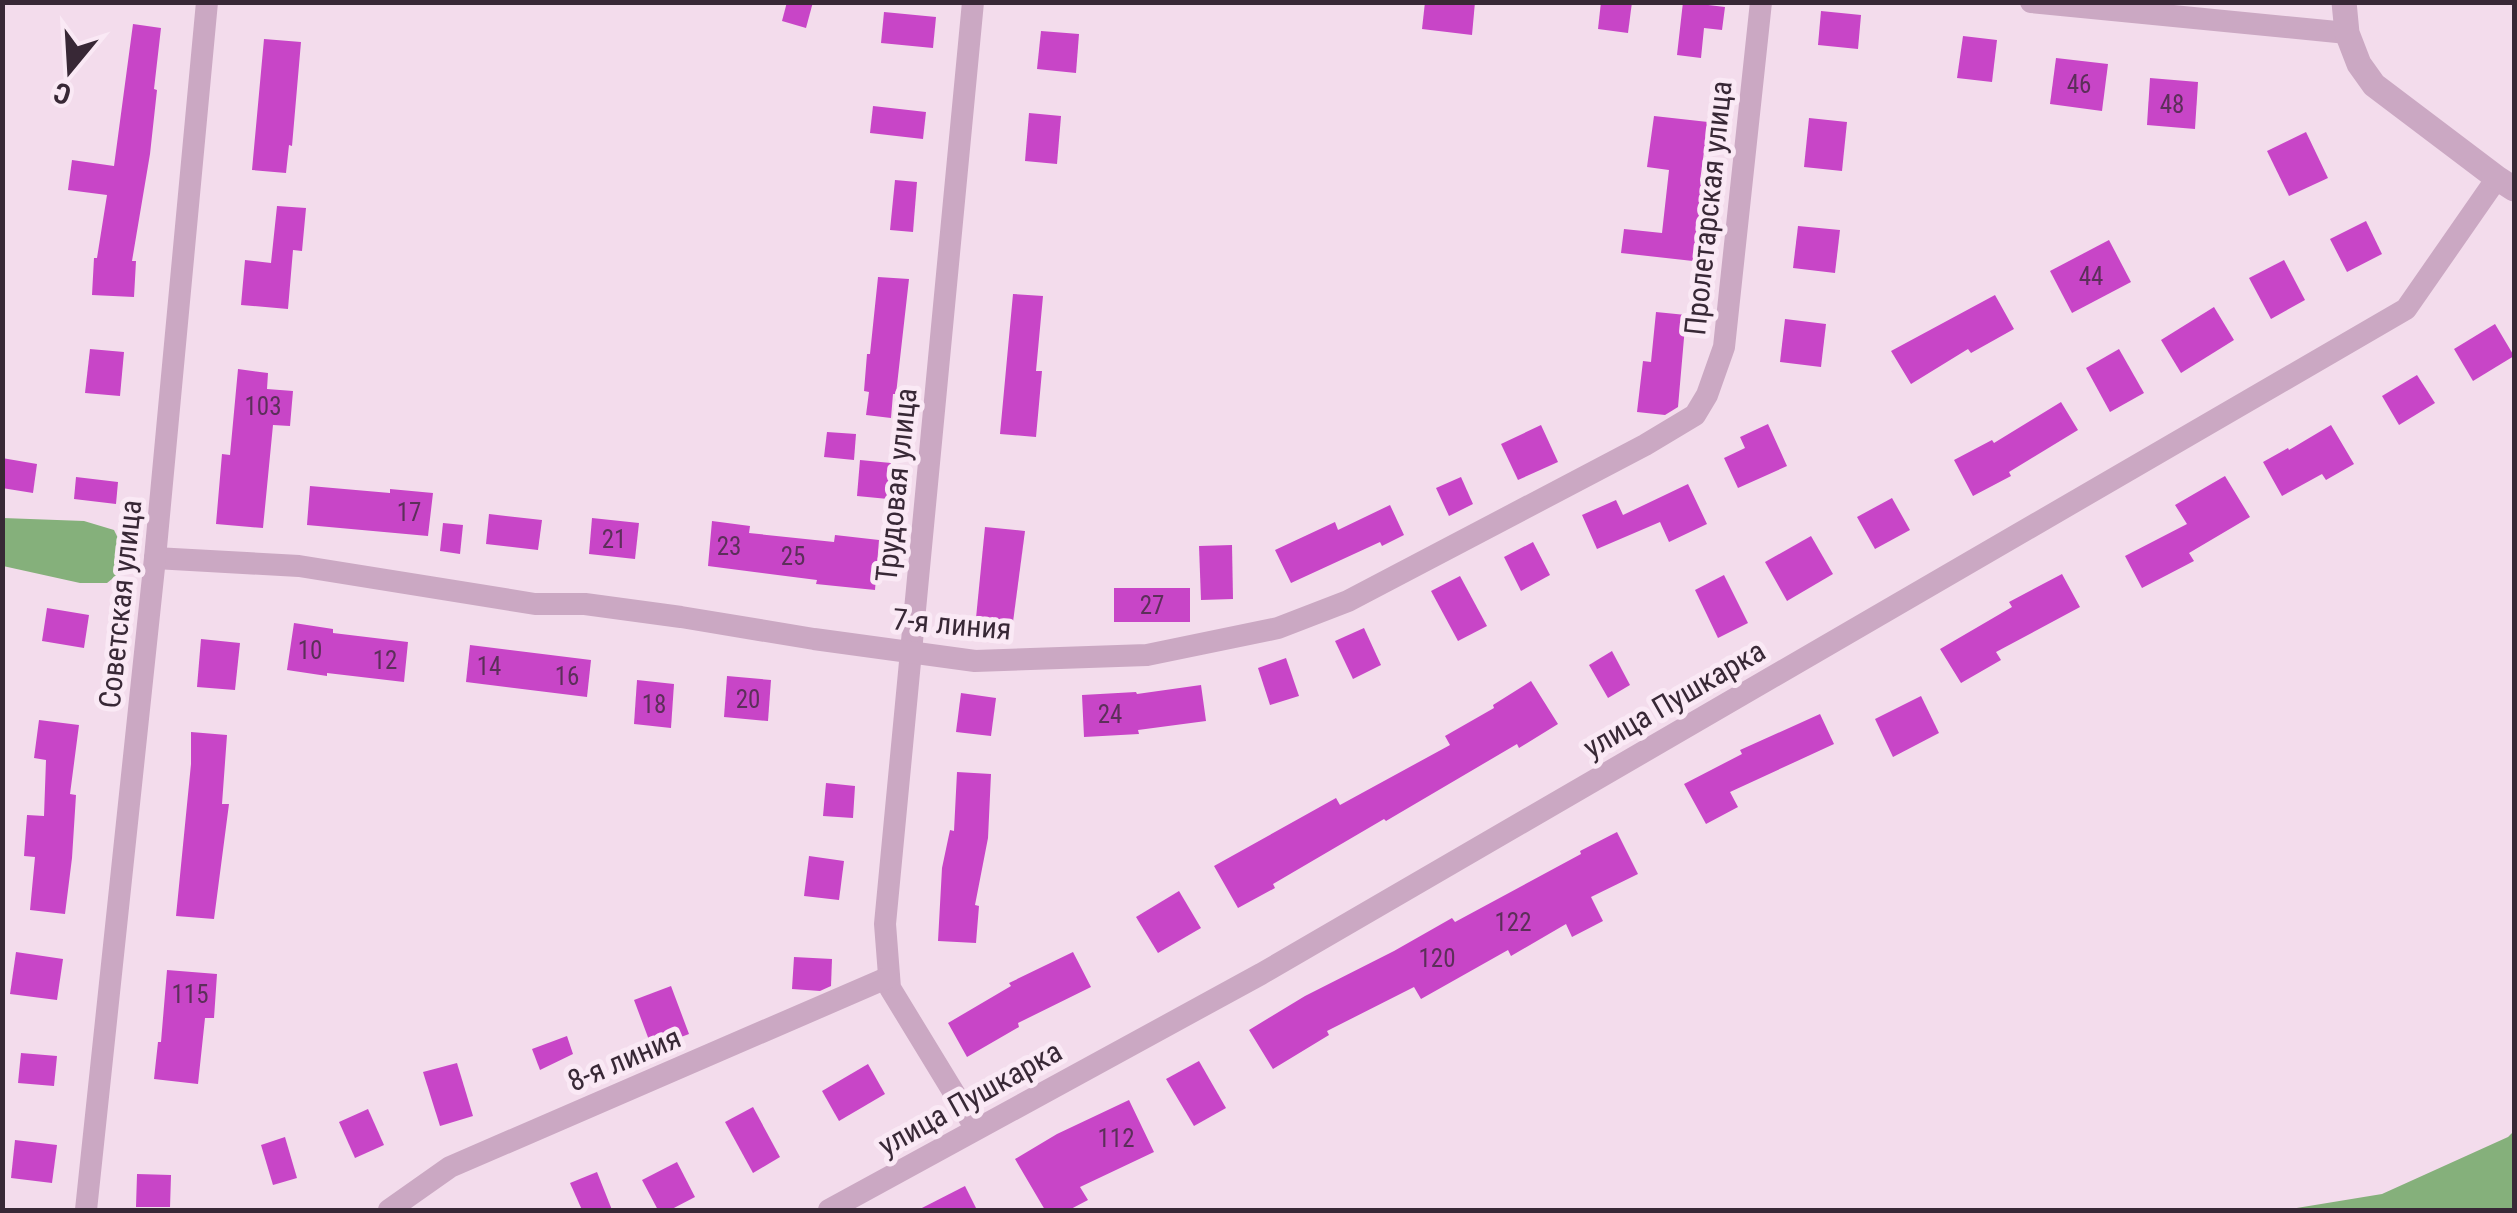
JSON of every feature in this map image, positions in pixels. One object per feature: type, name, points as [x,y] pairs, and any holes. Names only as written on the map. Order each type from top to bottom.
[{"type":"street","name":"Советская улица","points":[[86,1210],[156,558],[207,2]]},
{"type":"street","name":"Трудовая улица","points":[[974,2],[885,924],[890,988],[976,1129]]},
{"type":"street","name":"Пролетарская улица","points":[[1695,415],[1707,395],[1724,347],[1761,2]]},
{"type":"street","points":[[2032,2],[2347,33]]},
{"type":"street","points":[[2344,2],[2347,33],[2359,64],[2374,86],[2506,184]]},
{"type":"street","name":"улица Пушкарка","points":[[829,1210],[1261,974],[2406,309],[2506,184]]},
{"type":"street","name":"7-я линия","points":[[156,558],[299,566],[535,604],[585,604],[976,662],[1147,656],[1278,628],[1348,601],[1645,446],[1695,415]]},
{"type":"street","name":"8-я линия","points":[[389,1210],[450,1167],[889,977]]},
{"type":"shaded area","points":[[3,518],[84,521],[114,530],[127,557],[122,571],[107,583],[80,583],[3,566]]},
{"type":"shaded area","points":[[2514,1131],[2514,1210],[2285,1210],[2382,1194]]},
{"type":"building","points":[[787,2],[813,2],[806,28],[782,21]]},
{"type":"building","points":[[1425,2],[1475,2],[1472,35],[1422,29]]},
{"type":"building","points":[[1601,2],[1632,2],[1628,33],[1598,29]]},
{"type":"building","points":[[1683,2],[1725,7],[1722,30],[1704,28],[1701,58],[1677,55]]},
{"type":"building","points":[[1821,11],[1861,15],[1858,49],[1818,45]]},
{"type":"building","points":[[884,12],[936,17],[933,48],[881,43]]},
{"type":"building","points":[[133,24],[161,28],[150,154],[132,261],[136,261],[134,297],[92,295],[94,258],[107,195],[68,190],[72,160],[114,166]]},
{"type":"building","points":[[1041,31],[1079,34],[1076,73],[1037,69]]},
{"type":"building","points":[[1963,36],[1997,40],[1992,82],[1957,78]]},
{"type":"building","points":[[264,39],[301,42],[286,173],[252,170]]},
{"type":"building","points":[[2056,58],[2108,64],[2102,111],[2050,104]]},
{"type":"building","points":[[2150,78],[2198,82],[2195,129],[2147,125]]},
{"type":"building","points":[[873,106],[926,112],[923,139],[870,133]]},
{"type":"building","points":[[1029,113],[1061,116],[1057,164],[1025,161]]},
{"type":"building","points":[[1654,116],[1708,122],[1700,181],[1711,182],[1702,262],[1621,253],[1624,229],[1662,233],[1669,170],[1647,167]]},
{"type":"building","points":[[1809,118],[1847,122],[1842,171],[1804,167]]},
{"type":"building","points":[[2306,132],[2328,178],[2289,196],[2267,151]]},
{"type":"building","points":[[895,180],[917,182],[913,232],[890,230]]},
{"type":"building","points":[[277,206],[306,208],[302,251],[293,250],[288,309],[241,305],[245,260],[271,263]]},
{"type":"building","points":[[2366,221],[2382,254],[2347,272],[2330,239]]},
{"type":"building","points":[[1798,226],[1840,230],[1835,273],[1793,268]]},
{"type":"building","points":[[2109,240],[2131,282],[2072,313],[2050,271]]},
{"type":"building","points":[[2284,260],[2305,300],[2271,319],[2249,278]]},
{"type":"building","points":[[878,277],[909,279],[891,418],[866,415],[867,354]]},
{"type":"building","points":[[1013,294],[1043,296],[1036,371],[1042,371],[1036,437],[1000,434]]},
{"type":"building","points":[[1995,295],[2014,329],[1971,353],[1968,349],[1911,384],[1891,351]]},
{"type":"building","points":[[2214,307],[2234,340],[2181,373],[2161,340]]},
{"type":"building","points":[[1656,312],[1686,315],[1678,407],[1665,415],[1637,412],[1643,361],[1651,362]]},
{"type":"building","points":[[1785,319],[1826,324],[1821,367],[1780,362]]},
{"type":"building","points":[[2495,324],[2514,356],[2473,381],[2454,349]]},
{"type":"building","points":[[90,349],[124,352],[120,396],[85,393]]},
{"type":"building","points":[[2119,349],[2144,393],[2110,412],[2086,368]]},
{"type":"building","points":[[238,369],[268,373],[267,389],[293,391],[290,426],[273,425],[263,528],[216,524],[222,454],[230,455]]},
{"type":"building","points":[[2417,375],[2435,403],[2399,425],[2382,396]]},
{"type":"building","points":[[2061,402],[2078,430],[2009,472],[2011,476],[1973,496],[1954,460],[1992,440],[1994,443]]},
{"type":"building","points":[[1768,424],[1787,466],[1738,488],[1724,458],[1745,448],[1740,437]]},
{"type":"building","points":[[1541,425],[1558,462],[1518,480],[1501,444]]},
{"type":"building","points":[[2331,425],[2354,464],[2326,480],[2322,474],[2282,496],[2263,462]]},
{"type":"building","points":[[827,432],[856,434],[854,460],[824,457]]},
{"type":"building","points":[[2,458],[37,464],[33,493],[2,488]]},
{"type":"building","points":[[860,460],[891,463],[888,499],[857,496]]},
{"type":"building","points":[[2225,476],[2250,517],[2189,553],[2194,561],[2142,588],[2125,556],[2187,524],[2175,505]]},
{"type":"building","points":[[76,477],[118,482],[116,504],[74,499]]},
{"type":"building","points":[[1461,477],[1473,504],[1449,516],[1436,488]]},
{"type":"building","points":[[1688,484],[1707,524],[1669,542],[1660,522],[1597,549],[1582,515],[1616,500],[1623,515]]},
{"type":"building","points":[[310,486],[433,493],[428,536],[307,525]]},
{"type":"building","points":[[1892,498],[1910,530],[1875,549],[1857,517]]},
{"type":"building","points":[[1390,505],[1404,535],[1291,583],[1275,550],[1335,522],[1338,530]]},
{"type":"building","points":[[489,514],[542,520],[538,550],[486,544]]},
{"type":"building","points":[[592,518],[639,523],[635,559],[589,554]]},
{"type":"building","points":[[712,521],[750,526],[749,533],[834,542],[835,535],[879,540],[875,590],[708,566]]},
{"type":"building","points":[[443,523],[463,525],[460,554],[440,551]]},
{"type":"building","points":[[985,527],[1025,531],[1013,622],[976,618]]},
{"type":"building","points":[[1811,536],[1833,574],[1787,601],[1765,562]]},
{"type":"building","points":[[1533,542],[1550,575],[1521,591],[1504,557]]},
{"type":"building","points":[[1232,545],[1233,599],[1201,600],[1199,546]]},
{"type":"building","points":[[2062,574],[2080,607],[1996,652],[2001,660],[1961,683],[1940,649],[2012,607],[2009,602]]},
{"type":"building","points":[[1724,575],[1748,623],[1718,638],[1695,590]]},
{"type":"building","points":[[1460,576],[1487,626],[1458,641],[1431,591]]},
{"type":"building","points":[[1114,588],[1190,588],[1190,622],[1114,622]]},
{"type":"building","points":[[47,608],[89,615],[84,648],[42,641]]},
{"type":"building","points":[[294,623],[333,629],[333,633],[408,642],[404,682],[287,670]]},
{"type":"building","points":[[1364,628],[1381,665],[1353,679],[1335,641]]},
{"type":"building","points":[[201,639],[240,643],[235,690],[197,687]]},
{"type":"building","points":[[470,645],[591,660],[587,697],[466,682]]},
{"type":"building","points":[[1612,651],[1630,685],[1608,698],[1589,665]]},
{"type":"building","points":[[1286,658],[1299,696],[1270,705],[1258,668]]},
{"type":"building","points":[[727,676],[771,680],[768,721],[724,717]]},
{"type":"building","points":[[637,680],[674,684],[671,728],[634,724]]},
{"type":"building","points":[[1531,681],[1558,724],[1384,819],[1238,908],[1214,866],[1336,798],[1340,805],[1450,745],[1445,736]]},
{"type":"building","points":[[1201,685],[1206,721],[1138,730],[1139,734],[1084,737],[1082,695],[1137,694]]},
{"type":"building","points":[[961,693],[996,698],[991,736],[956,732]]},
{"type":"building","points":[[1921,696],[1939,733],[1893,757],[1875,719]]},
{"type":"building","points":[[1820,714],[1834,744],[1730,792],[1738,807],[1706,824],[1684,784],[1742,754],[1740,750]]},
{"type":"building","points":[[39,720],[79,725],[70,794],[76,795],[65,914],[30,910],[35,857],[24,856],[27,815],[44,816],[46,760],[34,758]]},
{"type":"building","points":[[191,732],[227,735],[222,804],[229,804],[214,919],[176,916]]},
{"type":"building","points":[[957,772],[991,774],[988,838],[975,905],[979,906],[976,943],[938,941],[942,868],[950,830],[954,831]]},
{"type":"building","points":[[826,783],[855,786],[853,818],[823,816]]},
{"type":"building","points":[[1617,832],[1638,874],[1591,897],[1603,921],[1572,937],[1566,924],[1511,956],[1508,950],[1421,999],[1414,987],[1327,1031],[1329,1035],[1273,1069],[1249,1030],[1305,996],[1452,918],[1455,922]]},
{"type":"building","points":[[809,856],[844,861],[839,900],[804,896]]},
{"type":"building","points":[[1179,891],[1201,928],[1158,953],[1136,917]]},
{"type":"building","points":[[16,952],[63,959],[57,1000],[10,994]]},
{"type":"building","points":[[1073,952],[1091,987],[1018,1023],[1019,1027],[967,1057],[948,1023],[1011,986],[1009,983]]},
{"type":"building","points":[[794,957],[832,959],[831,986],[820,991],[792,989]]},
{"type":"building","points":[[167,970],[217,974],[214,1018],[205,1018],[198,1084],[154,1079]]},
{"type":"building","points":[[671,986],[689,1034],[652,1048],[634,1000]]},
{"type":"building","points":[[567,1036],[573,1054],[540,1070],[532,1049]]},
{"type":"building","points":[[21,1053],[57,1056],[54,1086],[18,1083]]},
{"type":"building","points":[[1199,1061],[1226,1108],[1194,1126],[1166,1079]]},
{"type":"building","points":[[457,1063],[473,1116],[440,1126],[423,1072]]},
{"type":"building","points":[[868,1064],[885,1094],[839,1121],[822,1091]]},
{"type":"building","points":[[1129,1100],[1154,1152],[1080,1187],[1088,1200],[1069,1210],[1045,1210],[1015,1159]]},
{"type":"building","points":[[753,1107],[780,1157],[753,1173],[725,1122]]},
{"type":"building","points":[[368,1109],[384,1145],[355,1158],[339,1122]]},
{"type":"building","points":[[285,1137],[297,1178],[273,1185],[261,1145]]},
{"type":"building","points":[[15,1140],[57,1145],[52,1183],[11,1178]]},
{"type":"building","points":[[677,1162],[695,1197],[670,1210],[658,1210],[642,1180]]},
{"type":"building","points":[[597,1172],[612,1210],[582,1210],[570,1183]]},
{"type":"building","points":[[137,1174],[171,1175],[170,1207],[136,1207]]},
{"type":"building","points":[[965,1186],[977,1210],[918,1210]]}]
